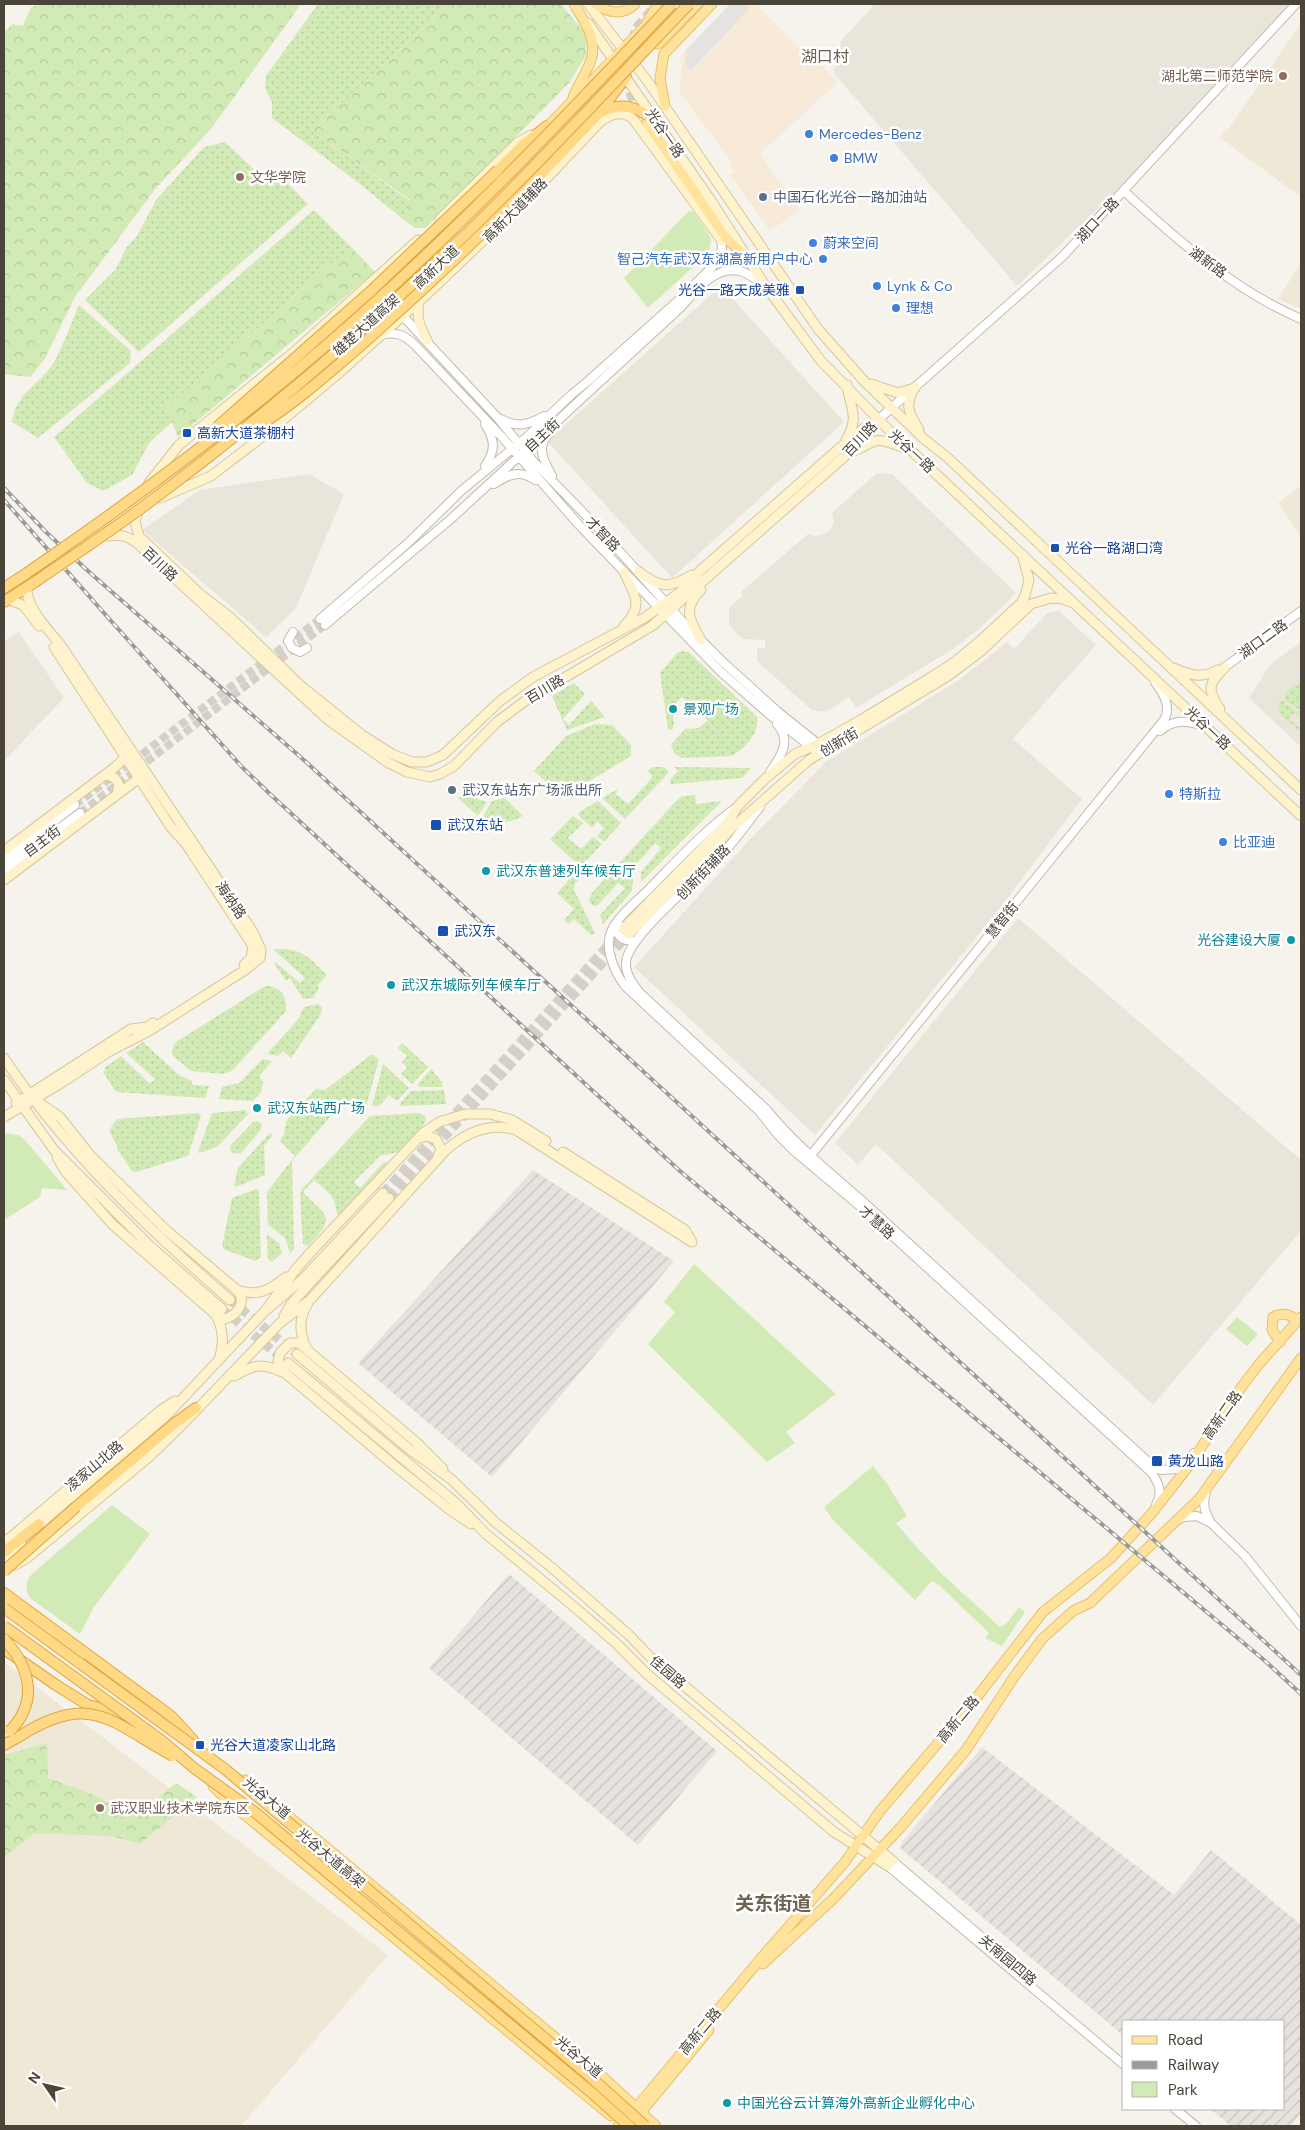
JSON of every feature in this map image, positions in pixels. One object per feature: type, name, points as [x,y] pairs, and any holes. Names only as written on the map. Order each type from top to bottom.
[{"type":"highway","name":"雄楚大道高架","points":[[4,588],[107,518],[163,476],[276,388],[331,341],[500,184],[672,4]]},
{"type":"highway","name":"雄楚大道高架","points":[[8,602],[140,509],[338,350],[465,235],[587,112],[689,4]]},
{"type":"highway","points":[[217,449],[261,425],[345,359],[433,280],[523,193],[598,114],[626,76]]},
{"type":"highway","points":[[598,114],[614,107],[634,108],[648,115],[661,128]]},
{"type":"highway","points":[[163,476],[378,284],[522,146],[547,126]]},
{"type":"highway","points":[[5,1567],[175,1423],[196,1408]]},
{"type":"highway","points":[[4,1552],[39,1524]]},
{"type":"highway","points":[[4,1594],[171,1716],[193,1740]]},
{"type":"highway","name":"光谷大道高架","points":[[4,1608],[225,1769],[586,2073],[645,2126]]},
{"type":"highway","name":"光谷大道高架","points":[[4,1628],[161,1740],[194,1768],[272,1826],[555,2062],[624,2126]]},
{"type":"highway","points":[[4,1639],[23,1666],[28,1688],[23,1715],[18,1723],[4,1736]]},
{"type":"highway","points":[[4,1649],[56,1685],[88,1704],[121,1713]]},
{"type":"highway","points":[[4,1745],[41,1724],[62,1716],[96,1715],[120,1723],[194,1768]]},
{"type":"main road","name":"光谷一路","points":[[574,4],[712,202],[764,284],[821,361],[911,450],[1301,816]]},
{"type":"main road","points":[[572,100],[578,83],[590,64],[593,43],[591,32],[574,4]]},
{"type":"main road","name":"光谷一路","points":[[588,4],[665,106],[818,329],[865,382],[1301,790]]},
{"type":"main road","points":[[596,4],[609,12],[616,12],[631,8],[635,4]]},
{"type":"main road","name":"高新大道","points":[[91,524],[132,496],[274,385],[376,296],[456,222],[527,151],[547,126],[645,26],[658,4]]},
{"type":"main road","points":[[662,4],[662,11],[668,18],[672,19],[686,15]]},
{"type":"main road","name":"高新大道","points":[[105,538],[160,498],[317,374],[394,306],[466,238],[697,4]]},
{"type":"main road","points":[[665,106],[660,78],[664,54],[712,4]]},
{"type":"main road","points":[[588,24],[598,28],[597,16]]},
{"type":"main road","name":"高新大道辅路","points":[[160,498],[210,476],[282,420],[384,334],[528,198],[599,123],[611,115],[618,113],[629,115],[634,120],[722,241]]},
{"type":"main road","points":[[661,128],[662,116],[668,116],[676,122]]},
{"type":"main road","points":[[647,123],[726,238],[746,256]]},
{"type":"main road","points":[[149,483],[179,445],[325,324],[427,232],[517,143],[547,126]]},
{"type":"main road","points":[[527,151],[546,132],[559,132],[559,145]]},
{"type":"main road","points":[[325,324],[376,296]]},
{"type":"main road","points":[[419,302],[417,312],[418,323],[427,340]]},
{"type":"main road","points":[[847,386],[862,393],[864,392],[864,385],[858,374]]},
{"type":"main road","points":[[865,382],[898,394],[915,388]]},
{"type":"main road","points":[[842,446],[850,432],[854,419],[853,405],[849,399],[847,386]]},
{"type":"main road","points":[[915,388],[909,398],[909,410],[924,439]]},
{"type":"main road","name":"百川路","points":[[105,538],[120,534],[127,536],[138,544],[319,712],[363,746],[398,768],[422,776],[440,774],[454,766],[497,722],[524,701],[643,632],[701,570],[842,446],[864,428],[879,419]]},
{"type":"main road","name":"百川路","points":[[137,515],[135,522],[139,536],[200,593],[230,617],[323,705],[383,749],[412,762],[436,759],[450,750],[500,700],[533,677],[622,628],[665,609],[737,552],[844,457],[869,434],[879,419]]},
{"type":"main road","points":[[911,450],[905,437],[906,434],[909,433],[924,439]]},
{"type":"main road","points":[[844,457],[874,440],[894,442],[911,450]]},
{"type":"main road","points":[[701,640],[691,622],[689,615],[690,604],[697,594],[732,563],[737,552]]},
{"type":"main road","name":"创新街","points":[[626,932],[732,828],[767,798],[818,748],[956,661],[1021,603],[1028,588],[1029,580],[1022,554]]},
{"type":"main road","points":[[4,584],[27,569]]},
{"type":"main road","points":[[638,571],[653,582],[672,586],[701,570]]},
{"type":"main road","points":[[622,628],[634,614],[637,602],[636,594],[624,572]]},
{"type":"main road","points":[[4,607],[8,602],[39,585]]},
{"type":"main road","name":"海纳路","points":[[4,1111],[110,1051],[150,1031],[245,970],[260,958],[261,950],[253,932],[142,776],[28,598],[27,592]]},
{"type":"main road","name":"创新街","points":[[626,932],[728,822],[738,806],[766,778],[795,754],[818,748],[948,676],[980,652],[1031,604],[1052,598],[1077,605]]},
{"type":"main road","name":"海纳路","points":[[8,602],[24,606],[128,754]]},
{"type":"main road","points":[[1167,665],[1196,676],[1204,676],[1225,667]]},
{"type":"main road","points":[[1225,667],[1213,679],[1211,692],[1212,698],[1231,724]]},
{"type":"main road","points":[[478,720],[465,743],[468,746],[481,738]]},
{"type":"main road","points":[[4,851],[105,775],[128,754]]},
{"type":"main road","points":[[105,775],[111,775],[118,781],[117,794]]},
{"type":"main road","points":[[4,880],[142,776]]},
{"type":"main road","points":[[1290,780],[1301,795]]},
{"type":"main road","points":[[1278,794],[1301,807]]},
{"type":"main road","points":[[4,1058],[83,1161],[110,1190],[158,1237],[230,1300]]},
{"type":"main road","points":[[4,1080],[54,1150],[64,1171],[113,1225],[219,1312],[225,1319],[234,1314],[242,1299],[242,1295],[238,1290],[166,1230],[90,1155],[60,1117],[32,1096]]},
{"type":"main road","name":"海纳路","points":[[4,1117],[20,1103]]},
{"type":"main road","points":[[5,1567],[28,1558],[142,1462],[179,1428],[196,1408],[226,1380],[280,1323],[311,1299],[455,1142],[475,1132],[495,1127],[516,1130],[692,1242],[685,1230],[512,1120],[482,1112],[458,1115],[439,1122],[419,1138],[296,1269],[274,1287],[263,1292],[246,1293],[238,1290]]},
{"type":"main road","points":[[419,1138],[427,1136],[436,1139],[441,1149],[437,1160]]},
{"type":"main road","points":[[5,1567],[39,1524],[138,1442],[218,1363],[266,1311],[303,1279],[386,1195],[297,1297],[280,1323]]},
{"type":"main road","points":[[266,1311],[296,1269]]},
{"type":"main road","points":[[307,1350],[302,1338],[301,1322],[303,1312],[311,1299]]},
{"type":"main road","points":[[218,1363],[223,1336],[219,1312]]},
{"type":"main road","points":[[1280,1342],[1272,1330],[1273,1317],[1287,1314],[1300,1319]]},
{"type":"main road","name":"高新二路","points":[[638,2111],[762,1957],[840,1868],[880,1811],[973,1702],[1043,1612],[1111,1558],[1152,1513],[1188,1467],[1243,1385],[1300,1319]]},
{"type":"main road","points":[[451,1478],[422,1447],[307,1350],[294,1342],[286,1347],[278,1358],[278,1362],[285,1373],[395,1466],[450,1510],[486,1534]]},
{"type":"main road","points":[[297,1354],[409,1449],[451,1478]]},
{"type":"main road","name":"高新二路","points":[[624,2126],[766,1961],[833,1899],[901,1828],[966,1750],[1014,1677],[1042,1639],[1074,1611],[1090,1603],[1126,1571],[1173,1522],[1199,1499],[1301,1358]]},
{"type":"main road","points":[[288,1363],[456,1503],[486,1534]]},
{"type":"main road","points":[[226,1380],[253,1366],[260,1365],[285,1373]]},
{"type":"main road","name":"凌家山北路","points":[[4,1543],[161,1410],[188,1393]]},
{"type":"main road","name":"佳园路","points":[[451,1478],[495,1522],[629,1635],[650,1657],[862,1836],[876,1853]]},
{"type":"main road","name":"佳园路","points":[[486,1534],[578,1610],[617,1644],[647,1674],[834,1832],[856,1846],[876,1853]]},
{"type":"main road","name":"光谷大道","points":[[4,1602],[228,1766],[604,2078],[656,2126]]},
{"type":"main road","name":"光谷大道","points":[[4,1628],[121,1713],[210,1783],[230,1802],[624,2126]]},
{"type":"main road","points":[[876,1853],[890,1864]]},
{"type":"street","name":"湖口一路","points":[[879,419],[1063,256],[1296,4]]},
{"type":"street","name":"湖新路","points":[[1124,191],[1174,237],[1212,265],[1258,298],[1301,319]]},
{"type":"street","name":"自主街","points":[[720,229],[721,253],[714,266],[645,330],[455,496],[408,543],[323,622],[478,495],[715,275],[730,270],[741,271],[764,284]]},
{"type":"street","name":"才智路","points":[[394,306],[496,416],[515,445],[518,456],[545,488],[624,572],[818,748]]},
{"type":"street","name":"才智路","points":[[384,334],[393,332],[409,339],[478,412],[515,445],[525,450],[557,484],[638,571],[665,609],[721,672],[770,715],[818,748]]},
{"type":"street","points":[[557,484],[542,456],[545,437],[575,410],[594,387]]},
{"type":"street","points":[[478,412],[492,435],[494,442],[491,457],[480,474]]},
{"type":"street","points":[[496,416],[508,423],[524,426],[552,412]]},
{"type":"street","points":[[478,495],[514,473],[529,476],[545,488]]},
{"type":"street","name":"湖口二路","points":[[1225,667],[1301,611]]},
{"type":"street","points":[[293,632],[288,641],[292,648],[300,652],[308,648]]},
{"type":"street","name":"慧智街","points":[[809,1160],[1164,720],[1167,712],[1165,698],[1148,672]]},
{"type":"street","points":[[766,778],[782,755],[785,744],[782,729],[770,715]]},
{"type":"street","name":"慧智街","points":[[809,1160],[1161,730],[1168,724],[1181,720],[1206,727]]},
{"type":"street","name":"自主街","points":[[4,860],[75,805]]},
{"type":"street","name":"自主街","points":[[4,870],[80,813]]},
{"type":"street","name":"才慧路","points":[[1152,1513],[1160,1492],[1159,1486],[1151,1472],[809,1160],[766,1109],[640,993],[632,982],[626,962],[630,948],[626,932],[611,931],[609,950],[623,983],[759,1111],[778,1135],[809,1160],[869,1207],[1155,1468],[1161,1470],[1177,1469],[1201,1446]]},
{"type":"street","points":[[1210,1483],[1203,1500],[1204,1510],[1211,1523],[1245,1556],[1301,1626]]},
{"type":"street","points":[[1173,1522],[1184,1517],[1197,1516],[1211,1523]]},
{"type":"street","points":[[890,1864],[1122,2063]]},
{"type":"street","name":"关南园四路","points":[[890,1864],[1122,2056]]},
{"type":"street","points":[[1176,2110],[1196,2126]]},
{"type":"shaded area","points":[[730,4],[756,4],[811,60],[818,62],[838,82],[760,154],[800,210],[770,231],[730,175],[735,172],[729,163],[731,161],[680,93],[682,63],[679,58]]},
{"type":"shaded area","points":[[730,4],[744,4],[749,9],[691,70],[686,65],[685,58],[688,55],[685,51]]},
{"type":"shaded area","points":[[875,4],[1289,4],[1119,188],[1017,286],[833,72],[839,57],[841,41]]},
{"type":"shaded area","name":"湖北第二师范学院","points":[[1301,23],[1301,197],[1219,137],[1229,128]]},
{"type":"shaded area","points":[[1301,263],[1301,309],[1278,299]]},
{"type":"shaded area","points":[[721,286],[844,422],[672,578],[547,441]]},
{"type":"shaded area","points":[[877,473],[892,474],[1016,593],[980,628],[953,649],[856,708],[849,697],[826,712],[812,710],[757,661],[757,648],[765,648],[765,640],[742,639],[729,625],[729,608],[743,595],[741,592],[808,534],[815,536],[825,534],[830,530],[834,523],[832,513]]},
{"type":"shaded area","points":[[309,474],[344,494],[296,608],[266,637],[142,530],[200,490]]},
{"type":"shaded area","points":[[1301,486],[1301,536],[1278,503]]},
{"type":"shaded area","points":[[1059,611],[1096,645],[1013,739],[1082,799],[1000,908],[815,1135],[634,967],[754,835],[826,762],[959,680],[1007,642],[1014,649],[1047,613]]},
{"type":"shaded area","points":[[19,632],[64,698],[4,761],[4,641]]},
{"type":"shaded area","points":[[1301,642],[1301,747],[1249,698],[1270,665]]},
{"type":"shaded area","points":[[1018,918],[1301,1160],[1301,1231],[1153,1405],[876,1144],[858,1165],[835,1143]]},
{"type":"shaded area","points":[[533,1170],[674,1261],[492,1477],[358,1363]]},
{"type":"shaded area","points":[[509,1574],[717,1751],[638,1845],[429,1668]]},
{"type":"shaded area","name":"武汉职业技术学院东区","points":[[4,1662],[388,1955],[241,2126],[4,2126]]},
{"type":"shaded area","points":[[982,1747],[1174,1895],[1211,1850],[1301,1925],[1301,2113],[1291,2126],[1231,2126],[1211,2110],[1285,2110],[1285,2020],[1122,2020],[1122,2034],[900,1848],[902,1842]]},
{"type":"green space","points":[[42,4],[301,4],[211,129],[156,188],[75,297],[44,360],[30,377],[4,374],[4,32],[13,24],[23,26],[31,7]]},
{"type":"green space","points":[[318,4],[449,4],[312,131],[410,201],[404,220],[360,184],[272,118],[272,103],[265,88],[266,76]]},
{"type":"green space","points":[[449,4],[561,4],[587,36],[586,55],[570,82],[426,228],[415,228],[404,220],[410,200],[312,131]]},
{"type":"green space","points":[[225,142],[266,181],[282,178],[308,204],[139,352],[85,300],[116,269],[126,248],[137,236],[156,200],[204,147]]},
{"type":"green space","points":[[314,210],[351,247],[166,408],[172,422],[149,443],[132,475],[103,491],[87,483],[54,437]]},
{"type":"green space","points":[[689,211],[694,212],[711,238],[709,251],[648,308],[624,278]]},
{"type":"green space","points":[[351,247],[375,272],[178,437],[166,408]]},
{"type":"green space","points":[[79,305],[131,351],[130,363],[38,438],[12,422],[15,411],[24,396],[54,362]]},
{"type":"green space","points":[[689,652],[757,717],[756,729],[751,740],[732,756],[682,758],[675,754],[671,745],[685,729],[699,728],[708,720],[682,697],[672,707],[674,726],[672,730],[668,729],[660,673],[677,653]]},
{"type":"green space","points":[[1301,681],[1301,711],[1285,700],[1284,696],[1286,692]]},
{"type":"green space","points":[[574,683],[585,694],[563,719],[569,725],[591,701],[605,717],[567,730],[552,696]]},
{"type":"green space","points":[[1279,701],[1282,701],[1301,714],[1301,718],[1293,713],[1289,720],[1301,728],[1299,730],[1281,714],[1278,706]]},
{"type":"green space","points":[[595,724],[612,725],[631,745],[631,756],[563,797],[534,771],[566,736]]},
{"type":"green space","points":[[653,767],[664,767],[669,772],[625,819],[602,798],[618,789],[616,794],[628,804],[651,779],[652,775],[647,771]]},
{"type":"green space","points":[[674,767],[751,768],[742,778],[671,784],[670,780],[678,771]]},
{"type":"green space","points":[[469,791],[478,799],[487,802],[478,816],[458,798]]},
{"type":"green space","points":[[695,795],[696,804],[722,801],[641,882],[641,872],[661,848],[655,843],[634,867],[632,891],[603,924],[600,915],[625,888],[618,883],[598,905],[593,906],[589,900],[592,893],[677,800],[683,796]]},
{"type":"green space","points":[[505,798],[523,816],[503,823],[482,818],[492,801]]},
{"type":"green space","points":[[598,801],[621,823],[604,842],[597,836],[604,828],[597,821],[592,828],[578,815],[579,812]]},
{"type":"green space","points":[[573,816],[583,823],[568,838],[581,849],[593,837],[602,844],[584,863],[574,861],[550,839]]},
{"type":"green space","points":[[567,868],[574,868],[582,877],[575,883],[574,890],[595,933],[591,935],[574,919],[569,924],[564,920],[574,909],[557,893],[568,881],[561,874]]},
{"type":"green space","points":[[273,949],[291,950],[303,954],[327,975],[317,986],[319,988],[313,998],[303,999],[290,978],[286,981],[274,961],[300,983],[305,978]]},
{"type":"green space","points":[[265,986],[275,988],[282,993],[286,1001],[286,1011],[232,1071],[222,1074],[191,1071],[173,1056],[172,1049],[176,1042]]},
{"type":"green space","points":[[318,1004],[322,1007],[321,1014],[291,1058],[283,1051],[278,1056],[267,1054],[299,1018],[304,1007]]},
{"type":"green space","points":[[143,1042],[179,1075],[192,1081],[192,1085],[209,1086],[205,1098],[116,1092],[103,1072],[106,1070],[104,1068],[121,1056],[150,1084],[155,1079],[126,1053]]},
{"type":"green space","points":[[402,1043],[428,1067],[412,1084],[401,1074],[407,1067],[402,1062],[407,1056],[398,1048]]},
{"type":"green space","points":[[371,1055],[374,1055],[379,1060],[366,1106],[337,1109],[292,1161],[294,1249],[290,1253],[285,1238],[268,1225],[267,1192],[295,1156],[280,1141],[284,1134],[286,1121],[316,1089],[325,1090]]},
{"type":"green space","points":[[263,1059],[272,1061],[259,1076],[263,1082],[261,1092],[253,1101],[219,1099],[222,1087],[239,1083]]},
{"type":"green space","points":[[383,1064],[409,1088],[397,1101],[389,1095],[379,1106],[372,1106]]},
{"type":"green space","points":[[431,1069],[442,1082],[443,1087],[420,1087],[417,1085]]},
{"type":"green space","points":[[444,1090],[446,1104],[399,1105],[411,1091]]},
{"type":"green space","points":[[246,1110],[248,1114],[217,1147],[198,1152],[212,1113]]},
{"type":"green space","points":[[199,1113],[201,1116],[188,1156],[136,1172],[132,1171],[117,1149],[109,1130],[117,1119]]},
{"type":"green space","points":[[419,1113],[426,1116],[425,1123],[398,1152],[380,1156],[354,1182],[360,1188],[383,1163],[389,1162],[341,1216],[337,1214],[335,1202],[330,1194],[314,1180],[303,1192],[323,1213],[326,1222],[308,1246],[303,1244],[300,1194],[302,1189],[370,1116]]},
{"type":"green space","points":[[258,1121],[262,1125],[260,1131],[241,1153],[231,1152],[230,1146],[253,1122]]},
{"type":"green space","points":[[271,1132],[272,1136],[264,1146],[265,1175],[236,1187],[234,1185],[238,1168]]},
{"type":"green space","points":[[4,1133],[18,1135],[24,1139],[67,1190],[42,1188],[40,1197],[4,1220]]},
{"type":"green space","points":[[257,1189],[259,1191],[261,1257],[256,1261],[225,1250],[222,1246],[232,1198]]},
{"type":"green space","points":[[267,1234],[279,1243],[282,1253],[272,1262],[268,1259]]},
{"type":"green space","points":[[694,1264],[836,1394],[786,1432],[795,1443],[767,1462],[648,1344],[675,1312],[664,1302]]},
{"type":"green space","points":[[1237,1317],[1258,1334],[1247,1346],[1226,1329]]},
{"type":"green space","points":[[873,1466],[888,1485],[907,1516],[896,1523],[943,1575],[1000,1627],[1007,1623],[1019,1607],[1025,1612],[1002,1646],[985,1638],[989,1633],[939,1585],[932,1581],[915,1600],[833,1520],[824,1507]]},
{"type":"green space","points":[[112,1505],[150,1534],[94,1607],[80,1634],[30,1598],[27,1592],[27,1583],[32,1574]]},
{"type":"green space","points":[[47,1743],[48,1778],[92,1794],[112,1805],[139,1813],[176,1783],[197,1797],[140,1844],[111,1836],[35,1833],[4,1857],[4,1755]]},
{"type":"tunnel","points":[[632,40],[637,27],[654,7]]},
{"type":"tunnel","points":[[627,79],[631,96],[641,113]]},
{"type":"tunnel","points":[[75,805],[320,619]]},
{"type":"tunnel","points":[[80,813],[325,625]]},
{"type":"tunnel","points":[[383,1193],[623,929]]},
{"type":"tunnel","points":[[389,1198],[629,934]]},
{"type":"tunnel","points":[[230,1300],[297,1354]]},
{"type":"tunnel","points":[[222,1309],[288,1363]]},
{"type":"railway","points":[[4,488],[46,532],[88,571],[305,761],[1301,1675]]},
{"type":"railway","points":[[4,500],[242,767],[270,794],[680,1171],[1264,1660],[1301,1694]]},
{"type":"place","name":"湖北第二师范学院","points":[[1283,76]]},
{"type":"place","name":"Mercedes-Benz","points":[[809,134]]},
{"type":"place","name":"BMW","points":[[834,158]]},
{"type":"place","name":"文华学院","points":[[240,177]]},
{"type":"place","name":"中国石化光谷一路加油站","points":[[763,197]]},
{"type":"place","name":"蔚来空间","points":[[813,243]]},
{"type":"place","name":"智己汽车武汉东湖高新用户中心","points":[[823,259]]},
{"type":"place","name":"Lynk & Co","points":[[877,286]]},
{"type":"place","name":"光谷一路天成美雅","points":[[800,290]]},
{"type":"place","name":"理想","points":[[896,308]]},
{"type":"place","name":"高新大道茶棚村","points":[[187,433]]},
{"type":"place","name":"光谷一路湖口湾","points":[[1055,548]]},
{"type":"place","name":"景观广场","points":[[673,709]]},
{"type":"place","name":"武汉东站东广场派出所","points":[[452,790]]},
{"type":"place","name":"特斯拉","points":[[1169,794]]},
{"type":"place","name":"武汉东站","points":[[436,825]]},
{"type":"place","name":"比亚迪","points":[[1223,842]]},
{"type":"place","name":"武汉东普速列车候车厅","points":[[486,871]]},
{"type":"place","name":"武汉东","points":[[443,931]]},
{"type":"place","name":"光谷建设大厦","points":[[1291,940]]},
{"type":"place","name":"武汉东城际列车候车厅","points":[[391,985]]},
{"type":"place","name":"武汉东站西广场","points":[[257,1108]]},
{"type":"place","name":"黄龙山路","points":[[1157,1461]]},
{"type":"place","name":"光谷大道凌家山北路","points":[[200,1745]]},
{"type":"place","name":"武汉职业技术学院东区","points":[[100,1808]]},
{"type":"place","name":"中国光谷云计算海外高新企业孵化中心","points":[[727,2103]]},
{"type":"district","name":"湖口村","points":[[825,56]]},
{"type":"district","name":"关东街道","points":[[773,1903]]}]
